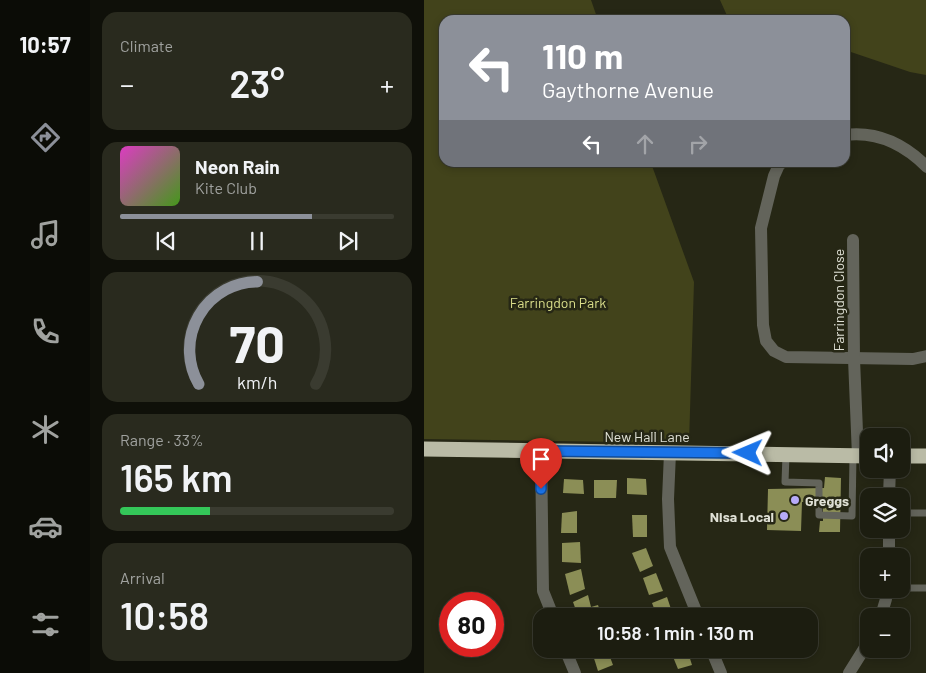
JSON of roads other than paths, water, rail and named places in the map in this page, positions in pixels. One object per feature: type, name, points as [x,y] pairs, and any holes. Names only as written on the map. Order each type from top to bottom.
[{"type":"highway","name":"New Hall Lane","points":[[424,449],[860,456]]},
{"type":"highway","points":[[910,456],[926,456]]},
{"type":"street","points":[[850,134],[878,137],[902,146],[926,167]]},
{"type":"street","points":[[777,167],[761,228],[762,325],[766,341],[774,351],[786,357],[912,359],[926,356]]},
{"type":"street","name":"Farringdon Close","points":[[853,240],[854,359],[860,456]]},
{"type":"street","points":[[541,451],[542,575],[543,591],[550,608]]},
{"type":"street","points":[[670,453],[668,499],[670,547],[695,608]]},
{"type":"street","points":[[848,673],[860,655]]},
{"type":"street","points":[[569,658],[575,673]]},
{"type":"street","points":[[715,658],[721,673]]},
{"type":"lane","points":[[786,454],[785,482],[819,483],[819,515],[852,516],[860,456]]},
{"type":"lane","points":[[910,513],[926,513]]},
{"type":"lane","points":[[910,588],[926,588]]},
{"type":"place","name":"Greggs","points":[[795,500]]},
{"type":"place","name":"Nisa Local","points":[[784,516]]},
{"type":"park label","name":"Farringdon Park","points":[[558,302]]}]
